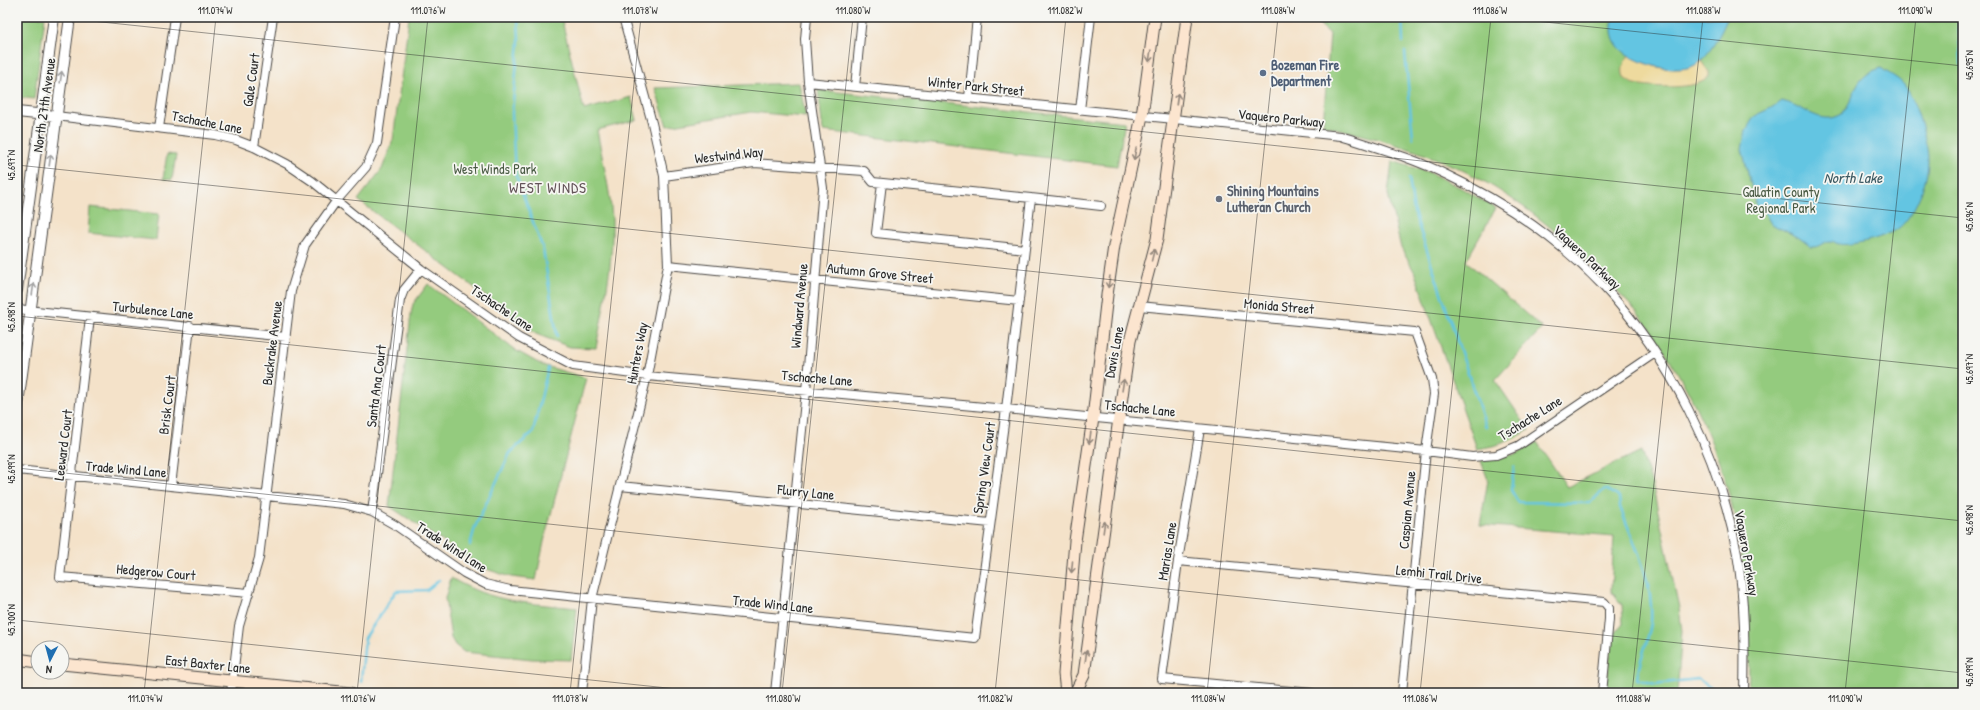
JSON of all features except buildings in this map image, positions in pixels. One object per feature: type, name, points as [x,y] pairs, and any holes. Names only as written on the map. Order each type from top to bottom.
[{"type":"main road","name":"Davis Lane","points":[[1066,693],[1064,674],[1075,541],[1093,418],[1114,246],[1142,116],[1155,17]]},
{"type":"main road","name":"Davis Lane","points":[[1075,693],[1084,675],[1130,341],[1157,239],[1187,17]]},
{"type":"main road","points":[[17,660],[30,661]]},
{"type":"main road","name":"East Baxter Lane","points":[[70,665],[351,693]]},
{"type":"street","name":"North 27th Avenue","points":[[17,290],[54,17]]},
{"type":"street","name":"North 27th Avenue","points":[[17,411],[70,17]]},
{"type":"street","points":[[159,128],[175,17]]},
{"type":"street","name":"Gale Court","points":[[254,147],[273,17]]},
{"type":"street","name":"Buckrake Avenue","points":[[230,693],[233,682],[239,626],[259,558],[291,291],[305,245],[337,200],[366,166],[377,143],[395,17]]},
{"type":"street","name":"Hunters Way","points":[[582,693],[592,599],[647,376],[668,265],[664,176],[652,123],[624,17]]},
{"type":"street","name":"Windward Avenue","points":[[775,693],[806,391],[814,280],[824,188],[808,82],[805,39],[807,17]]},
{"type":"street","points":[[855,87],[862,17]]},
{"type":"street","points":[[969,98],[977,17]]},
{"type":"street","points":[[1080,110],[1092,17]]},
{"type":"street","name":"Winter Park Street","points":[[808,82],[1142,116]]},
{"type":"street","name":"Tschache Lane","points":[[17,112],[215,135],[236,140],[254,147],[287,164],[337,200],[421,269],[519,338],[573,366],[647,376],[1119,420],[1472,457],[1496,455],[1518,446],[1655,353]]},
{"type":"street","name":"Vaquero Parkway","points":[[1142,116],[1341,136],[1420,163],[1485,195],[1525,220],[1558,245],[1602,285],[1634,322],[1655,353],[1701,436],[1717,476],[1728,513],[1737,554],[1742,602],[1744,693]]},
{"type":"street","name":"Westwind Way","points":[[664,176],[754,162],[864,171],[873,182],[882,183]]},
{"type":"street","points":[[1025,249],[876,233],[882,183],[1101,206]]},
{"type":"street","name":"Spring View Court","points":[[975,638],[1006,409],[1031,198]]},
{"type":"street","name":"Autumn Grove Street","points":[[668,265],[1019,301]]},
{"type":"street","name":"Santa Ana Court","points":[[372,512],[400,300],[404,290],[421,269]]},
{"type":"street","name":"Monida Street","points":[[1139,306],[1416,332]]},
{"type":"street","name":"Turbulence Lane","points":[[17,309],[286,337]]},
{"type":"street","name":"Leeward Court","points":[[60,576],[90,317]]},
{"type":"street","name":"Brisk Court","points":[[170,486],[190,326]]},
{"type":"street","name":"Caspian Avenue","points":[[1402,693],[1426,451],[1434,394],[1432,379],[1416,332]]},
{"type":"street","name":"Marias Lane","points":[[1200,429],[1178,561],[1162,679],[1312,693]]},
{"type":"street","name":"Trade Wind Lane","points":[[17,470],[72,477],[344,504],[372,512],[395,525],[464,573],[485,584],[510,590],[975,638]]},
{"type":"street","name":"Flurry Lane","points":[[620,486],[990,523]]},
{"type":"street","name":"Lemhi Trail Drive","points":[[1178,561],[1604,602],[1609,608],[1609,619],[1602,693]]},
{"type":"street","name":"Hedgerow Court","points":[[60,576],[249,593]]},
{"type":"green space","points":[[17,17],[45,17],[34,99],[17,97]]},
{"type":"green space","name":"West Winds Park","points":[[409,17],[561,17],[584,110],[631,97],[637,120],[597,130],[610,196],[612,234],[608,283],[596,348],[570,347],[536,334],[358,200],[382,169],[393,140]]},
{"type":"green space","name":"Gallatin County Regional Park","points":[[1312,17],[1963,17],[1963,693],[1748,693],[1749,662],[1746,599],[1741,552],[1732,506],[1717,457],[1696,407],[1656,338],[1635,310],[1599,272],[1567,242],[1533,214],[1497,189],[1459,169],[1421,153],[1363,135],[1323,125],[1330,34]]},
{"type":"green space","points":[[799,83],[806,117],[751,112],[667,126],[655,88]]},
{"type":"green space","points":[[818,90],[1125,122],[1117,166],[823,131]]},
{"type":"green space","points":[[167,154],[176,155],[172,180],[163,179]]},
{"type":"green space","points":[[1392,161],[1428,172],[1461,188],[1496,208],[1466,261],[1542,328],[1495,380],[1529,430],[1498,445],[1477,449],[1414,271],[1401,248],[1388,194]]},
{"type":"green space","points":[[90,207],[159,214],[156,240],[88,233]]},
{"type":"green space","points":[[428,284],[515,350],[542,365],[586,378],[545,537],[536,580],[511,577],[489,570],[468,558],[389,506],[411,314],[413,304]]},
{"type":"green space","points":[[1537,442],[1567,487],[1641,451],[1652,484],[1679,608],[1682,631],[1677,693],[1606,693],[1612,637],[1623,624],[1622,605],[1611,591],[1614,536],[1480,525],[1488,480],[1481,461],[1516,454]]},
{"type":"green space","points":[[451,578],[482,593],[497,597],[527,603],[577,608],[571,660],[532,659],[464,652],[455,645],[451,638],[445,598]]},
{"type":"sand","points":[[1629,55],[1637,60],[1655,66],[1674,69],[1683,68],[1701,61],[1709,72],[1709,76],[1704,81],[1686,86],[1663,87],[1635,84],[1624,78],[1623,75],[1623,66]]},
{"type":"water","points":[[1613,17],[1728,17],[1718,37],[1704,58],[1693,66],[1675,69],[1653,66],[1633,58],[1624,52],[1618,46],[1613,36]]},
{"type":"water","name":"North Lake","points":[[1881,68],[1903,83],[1909,92],[1921,122],[1928,154],[1928,161],[1926,178],[1920,197],[1906,221],[1900,227],[1888,234],[1853,244],[1838,244],[1831,241],[1811,247],[1798,237],[1771,224],[1766,215],[1756,205],[1742,149],[1746,130],[1758,114],[1781,101],[1787,102],[1824,118],[1830,118],[1842,114],[1860,81],[1872,71]]},
{"type":"waterway","points":[[518,17],[519,42],[512,113],[515,173],[543,249],[557,336]]},
{"type":"waterway","points":[[1402,17],[1403,42]]},
{"type":"waterway","points":[[1958,17],[1963,88]]},
{"type":"waterway","points":[[1405,52],[1413,138]]},
{"type":"waterway","points":[[1409,178],[1414,212],[1486,427]]},
{"type":"waterway","points":[[470,545],[475,527],[510,453],[533,432],[548,368]]},
{"type":"waterway","points":[[1514,467],[1511,490],[1518,502],[1589,503],[1605,489],[1619,497],[1620,507],[1642,563],[1651,607],[1650,629],[1637,679],[1655,684],[1698,679],[1714,690],[1729,692]]},
{"type":"waterway","points":[[361,682],[365,638],[396,591],[427,590],[439,580]]},
{"type":"place","name":"Bozeman Fire Department","points":[[1263,73]]},
{"type":"place","name":"Shining Mountains Lutheran Church","points":[[1219,199]]},
{"type":"district","name":"WEST WINDS","points":[[548,188]]}]
